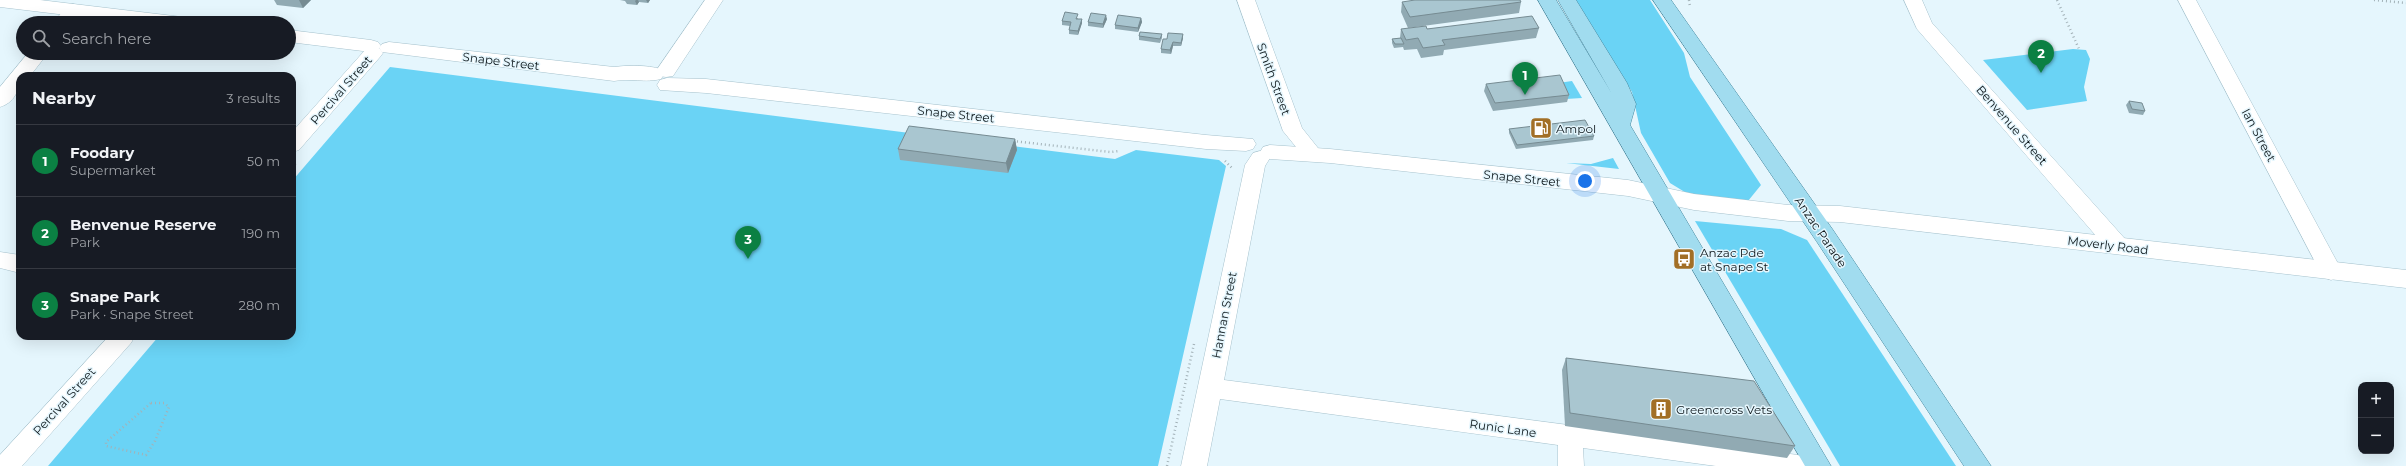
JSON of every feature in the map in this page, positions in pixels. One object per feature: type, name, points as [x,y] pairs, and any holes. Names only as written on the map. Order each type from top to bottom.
[{"type":"main road","points":[[1547,0],[1818,466]]},
{"type":"main road","points":[[1567,0],[1618,83],[1626,104],[1620,126]]},
{"type":"main road","name":"Anzac Parade","points":[[1662,0],[1809,214],[1978,466]]},
{"type":"main road","points":[[1672,0],[1699,55]]},
{"type":"street","points":[[661,77],[714,0]]},
{"type":"street","name":"Smith Street","points":[[1246,0],[1293,131],[1321,155]]},
{"type":"street","name":"Benvenue Street","points":[[1914,0],[1924,25],[2118,246]]},
{"type":"street","name":"Ian Street","points":[[2187,0],[2331,271]]},
{"type":"street","points":[[0,1],[68,16]]},
{"type":"street","name":"Snape Street","points":[[296,37],[377,49],[614,74],[622,79],[661,77],[706,86],[1213,149],[1257,153],[1321,155],[1628,188],[1694,202],[1809,214]]},
{"type":"street","name":"Percival Street","points":[[296,152],[377,49]]},
{"type":"street","points":[[23,72],[32,60]]},
{"type":"street","points":[[0,100],[16,80]]},
{"type":"street","name":"Hannan Street","points":[[1194,466],[1257,153]]},
{"type":"street","name":"Moverly Road","points":[[1809,214],[1840,214],[2406,279]]},
{"type":"street","points":[[0,260],[16,263]]},
{"type":"street","name":"Percival Street","points":[[6,466],[119,340]]},
{"type":"street","name":"Runic Lane","points":[[1209,388],[1798,466]]},
{"type":"street","points":[[1570,437],[1571,466]]},
{"type":"path","points":[[2057,0],[2079,49]]},
{"type":"path","points":[[2374,0],[2406,3]]},
{"type":"path","points":[[1009,140],[1110,152],[1123,150]]},
{"type":"path","points":[[1213,149],[1234,170],[1232,178]]},
{"type":"path","points":[[1167,466],[1195,341]]},
{"type":"path","points":[[151,403],[164,403],[168,407],[158,430],[154,448],[146,455],[132,453],[120,447],[106,446],[106,442],[111,437],[151,403]]},
{"type":"shaded area","points":[[1576,0],[1650,0],[1684,53],[1690,77],[1761,185],[1748,201],[1688,194],[1670,183],[1641,133],[1632,92]]},
{"type":"shaded area","points":[[2073,49],[2086,50],[2090,59],[2084,87],[2087,101],[2027,110],[1983,60]]},
{"type":"shaded area","points":[[390,67],[1115,159],[1136,150],[1219,160],[1226,166],[1158,466],[48,466],[156,340],[296,340],[296,176]]},
{"type":"shaded area","points":[[1572,81],[1582,98],[1566,99],[1558,83]]},
{"type":"shaded area","points":[[1613,158],[1619,169],[1566,163],[1591,164]]},
{"type":"shaded area","points":[[1695,221],[1781,229],[1807,240],[1956,466],[1840,466]]},
{"type":"building","points":[[1415,0],[1520,0],[1521,2],[1410,17],[1402,2]]},
{"type":"building","points":[[1065,12],[1078,14],[1076,19],[1082,19],[1078,31],[1069,30],[1071,22],[1062,21]]},
{"type":"building","points":[[1091,13],[1106,15],[1103,24],[1088,22]]},
{"type":"building","points":[[1118,15],[1141,18],[1138,28],[1115,25]]},
{"type":"building","points":[[1532,16],[1539,28],[1442,40],[1445,45],[1423,48],[1418,38],[1406,40],[1401,29],[1426,26],[1427,29]]},
{"type":"building","points":[[1140,32],[1162,34],[1160,39],[1139,36]]},
{"type":"building","points":[[1168,33],[1183,34],[1181,43],[1173,42],[1170,50],[1161,49],[1163,39],[1167,39]]},
{"type":"building","points":[[1401,38],[1404,44],[1395,44],[1392,39]]},
{"type":"building","points":[[1560,75],[1569,95],[1495,103],[1486,84]]},
{"type":"building","points":[[2129,101],[2142,103],[2145,111],[2132,109]]},
{"type":"building","points":[[1585,120],[1594,136],[1517,145],[1509,129]]},
{"type":"building","points":[[909,126],[1015,139],[1006,163],[898,149]]},
{"type":"building","name":"Greencross Vets","points":[[1566,358],[1754,381],[1795,446],[1570,413]]},
{"type":"place","name":"Benvenue Reserve","points":[[2041,73]]},
{"type":"place","name":"Foodary","points":[[1525,95]]},
{"type":"place","name":"Ampol","points":[[1541,128]]},
{"type":"place","name":"Snape Park","points":[[748,259]]},
{"type":"place","name":"Anzac Pde at Snape St","points":[[1684,259]]},
{"type":"place","name":"Greencross Vets","points":[[1661,409]]}]
